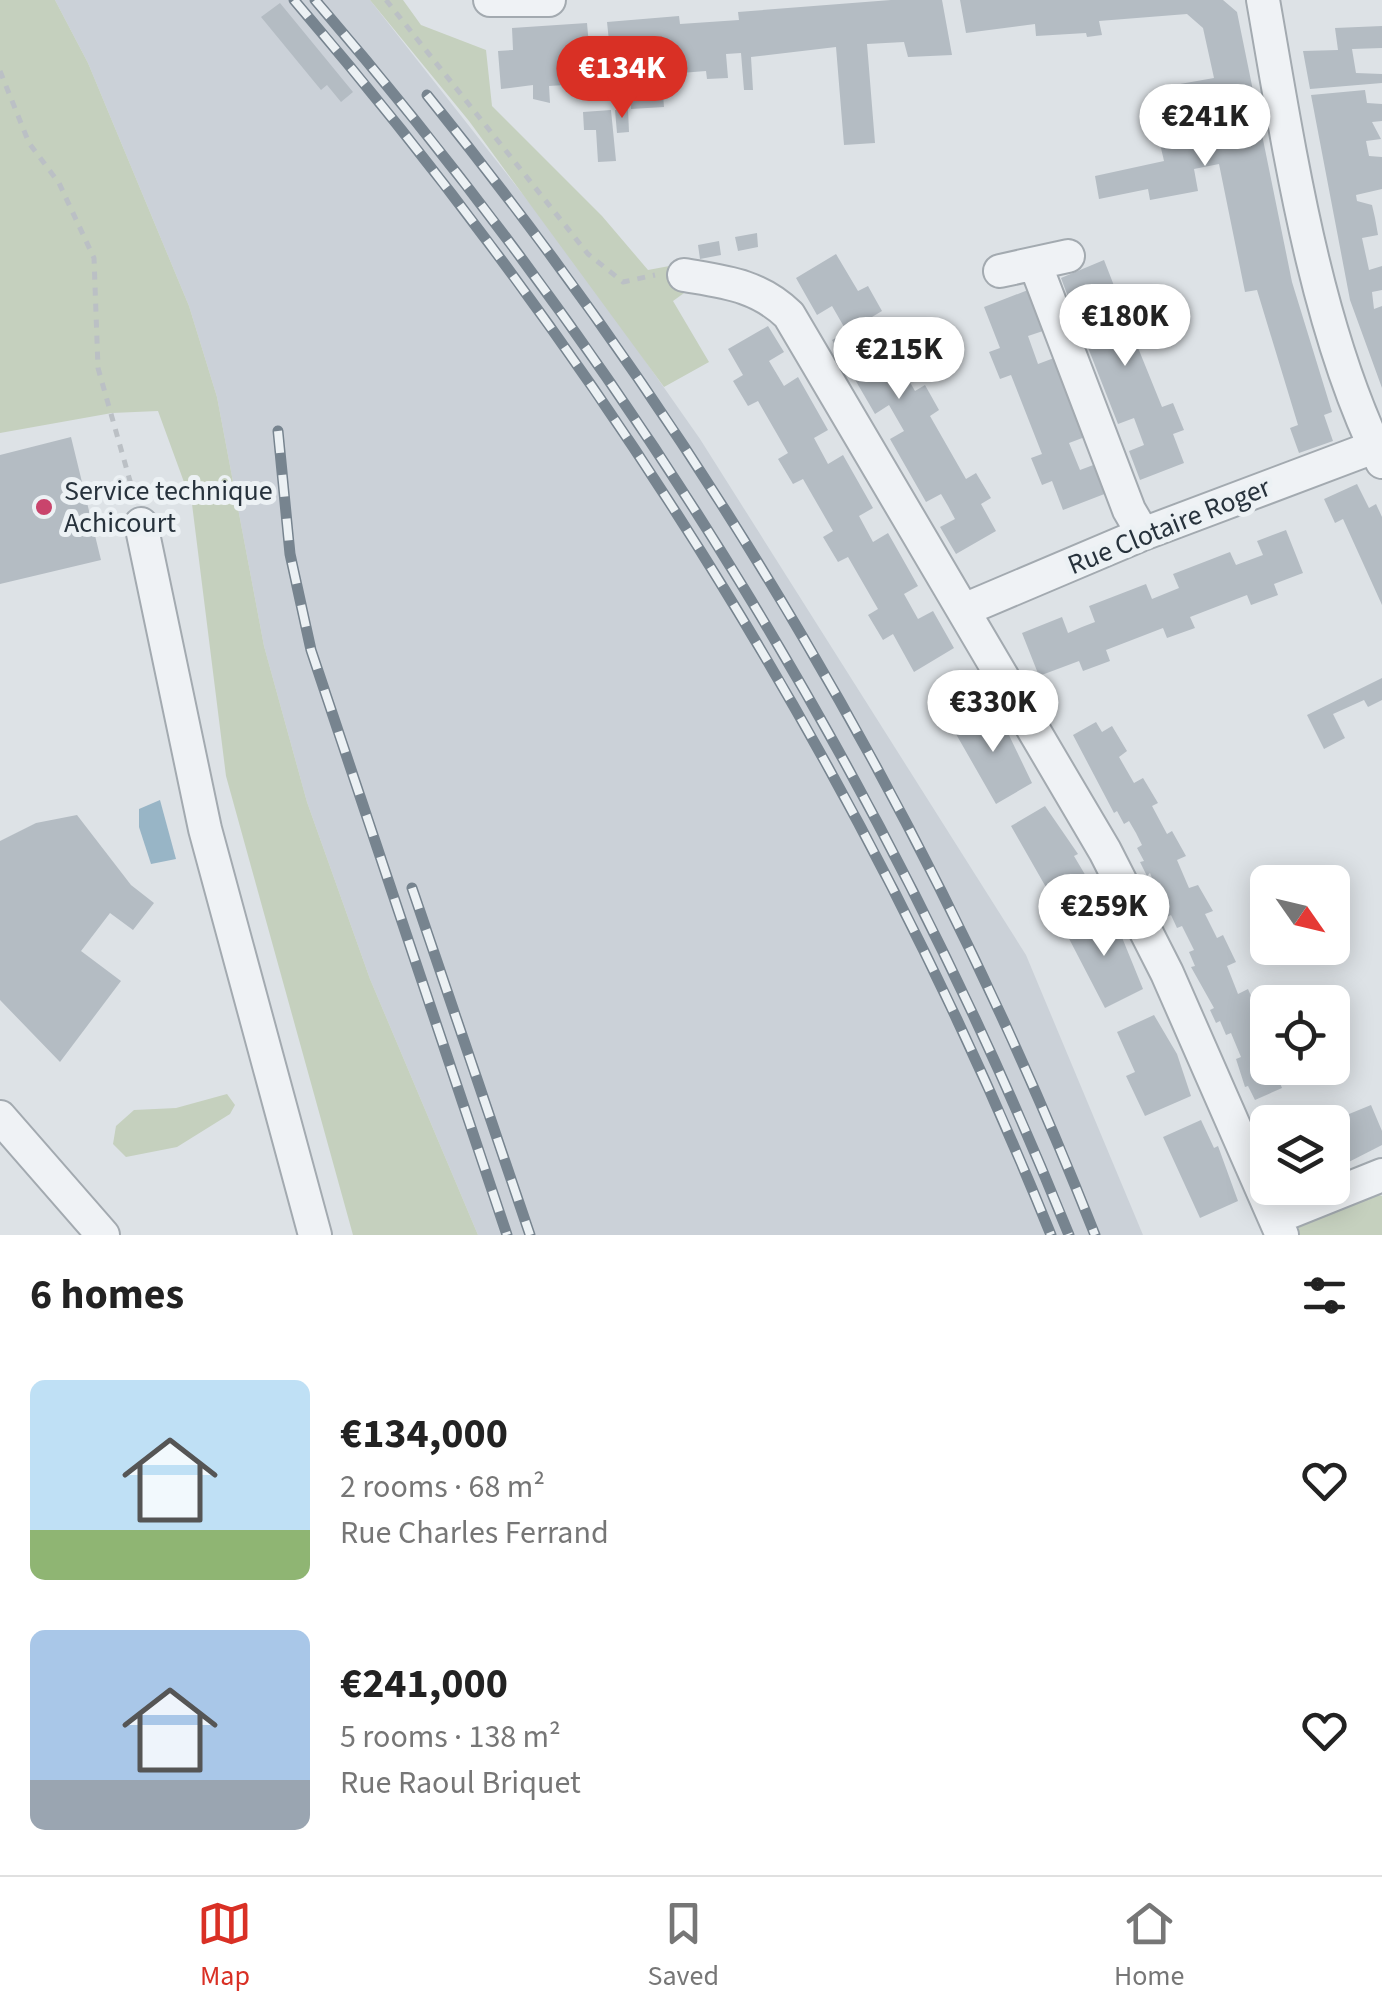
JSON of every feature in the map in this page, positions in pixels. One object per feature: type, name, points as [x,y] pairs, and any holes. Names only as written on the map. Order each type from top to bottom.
[{"type":"street","points":[[490,0],[549,0]]},
{"type":"street","points":[[1262,0],[1324,306],[1378,455]]},
{"type":"street","points":[[1000,272],[1068,256]]},
{"type":"street","points":[[1036,266],[1130,510],[1143,534]]},
{"type":"street","points":[[684,275],[751,287],[789,314],[966,609],[1105,852],[1158,956],[1279,1226],[1382,1174]]},
{"type":"street","name":"Rue Clotaire Roger","points":[[966,609],[1143,534],[1378,455]]},
{"type":"street","points":[[141,524],[205,829],[316,1235]]},
{"type":"street","points":[[0,1117],[103,1235]]},
{"type":"path","points":[[386,0],[588,254],[623,282],[668,272],[684,275]]},
{"type":"path","points":[[0,72],[29,143],[59,184],[94,258],[98,368],[141,524]]},
{"type":"shaded area","points":[[55,0],[370,0],[576,262],[700,439],[1026,955],[1143,1235],[478,1235],[370,979],[307,802],[264,646],[217,397],[189,306],[88,63]]},
{"type":"green space","points":[[0,0],[55,0],[88,63],[189,306],[217,397],[264,646],[307,802],[370,979],[478,1235],[353,1235],[226,776],[192,504],[158,411],[112,413],[0,433]]},
{"type":"green space","points":[[370,0],[403,0],[421,25],[486,50],[492,106],[602,216],[648,270],[680,264],[691,288],[673,301],[709,362],[664,387],[469,121]]},
{"type":"green space","points":[[227,1094],[235,1105],[230,1114],[177,1147],[126,1157],[113,1144],[116,1126],[134,1110],[176,1108]]},
{"type":"green space","points":[[1372,1192],[1382,1196],[1382,1235],[1296,1235],[1303,1219],[1339,1205],[1350,1205],[1350,1201]]},
{"type":"water","points":[[160,800],[176,859],[151,864],[139,827],[139,809]]},
{"type":"building","points":[[942,0],[952,55],[908,57],[904,42],[867,44],[875,143],[844,145],[836,47],[751,57],[753,90],[744,90],[741,53],[726,54],[728,78],[707,79],[706,71],[668,74],[666,53],[626,56],[629,85],[592,87],[590,62],[578,63],[574,92],[566,92],[565,85],[549,86],[550,103],[533,99],[533,85],[501,89],[498,51],[513,50],[512,28],[587,23],[589,46],[625,44],[625,40],[609,41],[607,22],[679,16],[680,24],[739,20],[738,12]]},
{"type":"building","points":[[960,0],[1223,0],[1237,12],[1292,282],[1332,412],[1324,415],[1333,441],[1299,453],[1290,428],[1298,425],[1257,290],[1245,292],[1219,164],[1194,169],[1198,191],[1150,200],[1148,189],[1099,199],[1095,176],[1164,161],[1161,148],[1202,141],[1198,124],[1222,120],[1217,92],[1166,102],[1163,87],[1214,78],[1203,28],[1187,14],[1099,21],[1102,35],[1087,37],[1086,33],[1036,36],[1035,24],[966,33]]},
{"type":"building","points":[[280,3],[353,92],[341,102],[327,85],[321,90],[261,17]]},
{"type":"building","points":[[1382,26],[1382,48],[1352,49],[1356,73],[1382,74],[1382,83],[1310,89],[1303,51],[1338,50],[1335,28]]},
{"type":"building","points":[[1365,90],[1367,103],[1382,104],[1382,121],[1372,122],[1381,139],[1366,141],[1369,156],[1382,157],[1382,189],[1356,195],[1357,201],[1372,205],[1378,235],[1362,238],[1369,270],[1382,266],[1382,290],[1372,292],[1374,309],[1382,306],[1382,388],[1350,300],[1311,95]]},
{"type":"building","points":[[663,95],[664,107],[631,109],[630,98]]},
{"type":"building","points":[[628,109],[629,132],[617,133],[615,110]]},
{"type":"building","points":[[611,110],[616,161],[598,162],[596,130],[584,130],[583,112]]},
{"type":"building","points":[[757,233],[758,247],[738,251],[735,237]]},
{"type":"building","points":[[719,241],[721,255],[700,259],[698,245]]},
{"type":"building","points":[[836,254],[858,291],[868,286],[882,311],[872,317],[915,391],[925,385],[939,410],[930,416],[966,479],[976,473],[991,498],[981,504],[996,531],[956,554],[940,527],[955,519],[948,506],[941,494],[926,502],[890,439],[904,431],[889,405],[875,414],[832,340],[847,332],[832,306],[817,315],[796,278]]},
{"type":"building","points":[[1104,260],[1120,301],[1130,296],[1136,310],[1141,323],[1130,328],[1162,407],[1173,403],[1184,430],[1173,434],[1184,463],[1140,480],[1129,451],[1144,445],[1134,418],[1118,424],[1087,345],[1103,339],[1092,312],[1076,318],[1061,278]]},
{"type":"building","points":[[1028,290],[1043,331],[1028,336],[1038,364],[1054,358],[1085,437],[1069,443],[1080,470],[1096,464],[1107,493],[1063,510],[1052,481],[1042,485],[1031,458],[1042,454],[1011,375],[1000,379],[989,352],[1000,348],[984,307]]},
{"type":"building","points":[[768,326],[784,352],[769,361],[784,386],[798,377],[828,430],[814,438],[828,464],[843,455],[873,508],[859,516],[873,542],[888,533],[918,586],[904,594],[918,619],[933,611],[954,648],[914,672],[893,634],[883,640],[868,615],[878,609],[848,557],[838,562],[823,537],[833,531],[803,479],[793,484],[778,459],[788,453],[758,401],[748,406],[733,381],[743,375],[728,349]]},
{"type":"building","name":"Service technique Achicourt","points":[[71,437],[101,560],[0,584],[0,455]]},
{"type":"building","points":[[1357,484],[1369,508],[1376,504],[1382,517],[1382,605],[1343,519],[1335,523],[1324,499]]},
{"type":"building","points":[[1286,530],[1303,573],[1274,584],[1278,595],[1251,605],[1247,595],[1190,617],[1195,628],[1167,638],[1163,628],[1106,650],[1110,661],[1083,671],[1079,661],[1039,676],[1022,633],[1062,617],[1068,633],[1095,622],[1089,606],[1146,584],[1152,599],[1179,588],[1173,574],[1230,552],[1236,565],[1263,555],[1257,541]]},
{"type":"building","points":[[1382,678],[1382,700],[1368,707],[1364,700],[1333,714],[1345,738],[1324,749],[1307,715]]},
{"type":"building","points":[[987,706],[1003,733],[1007,731],[1032,783],[996,804],[952,727]]},
{"type":"building","points":[[1096,722],[1102,732],[1112,726],[1127,751],[1119,757],[1134,783],[1143,778],[1158,803],[1152,806],[1167,834],[1172,831],[1186,856],[1177,860],[1189,888],[1198,885],[1213,911],[1205,914],[1217,938],[1223,935],[1236,962],[1227,966],[1238,994],[1248,989],[1250,994],[1250,1085],[1282,1088],[1255,1100],[1245,1087],[1236,1059],[1241,1057],[1231,1033],[1226,1035],[1220,1021],[1216,1023],[1210,1010],[1214,1008],[1191,967],[1195,966],[1189,952],[1194,950],[1182,926],[1177,928],[1171,915],[1167,917],[1150,873],[1147,876],[1140,862],[1144,861],[1137,848],[1142,845],[1136,833],[1129,821],[1124,824],[1117,811],[1114,813],[1073,735]]},
{"type":"building","points":[[1045,806],[1078,854],[1074,856],[1090,883],[1055,903],[1011,826]]},
{"type":"building","points":[[77,815],[131,885],[154,903],[133,930],[110,913],[81,951],[121,981],[60,1062],[0,1000],[0,841],[36,823]]},
{"type":"building","points":[[1103,910],[1117,937],[1121,935],[1143,989],[1105,1008],[1064,929]]},
{"type":"building","points":[[1154,1015],[1177,1054],[1191,1096],[1145,1116],[1126,1076],[1135,1072],[1117,1032]]},
{"type":"building","points":[[1371,1105],[1382,1131],[1382,1145],[1350,1161],[1350,1114]]},
{"type":"building","points":[[1201,1120],[1214,1148],[1218,1146],[1238,1201],[1200,1218],[1163,1137]]},
{"type":"railway","points":[[294,0],[410,141],[520,285],[624,434],[723,587],[815,743],[900,904],[979,1068],[1051,1235]]},
{"type":"railway","points":[[315,0],[431,140],[541,285],[645,433],[743,586],[834,743],[919,904],[998,1068],[1069,1235]]},
{"type":"railway","points":[[427,95],[626,360],[718,499],[804,640],[886,784],[961,932],[1031,1082],[1095,1235]]},
{"type":"railway","points":[[278,431],[290,554],[311,650],[507,1235]]},
{"type":"railway","points":[[412,888],[530,1235]]},
{"type":"place","name":"Service technique Achicourt","points":[[44,507]]}]
